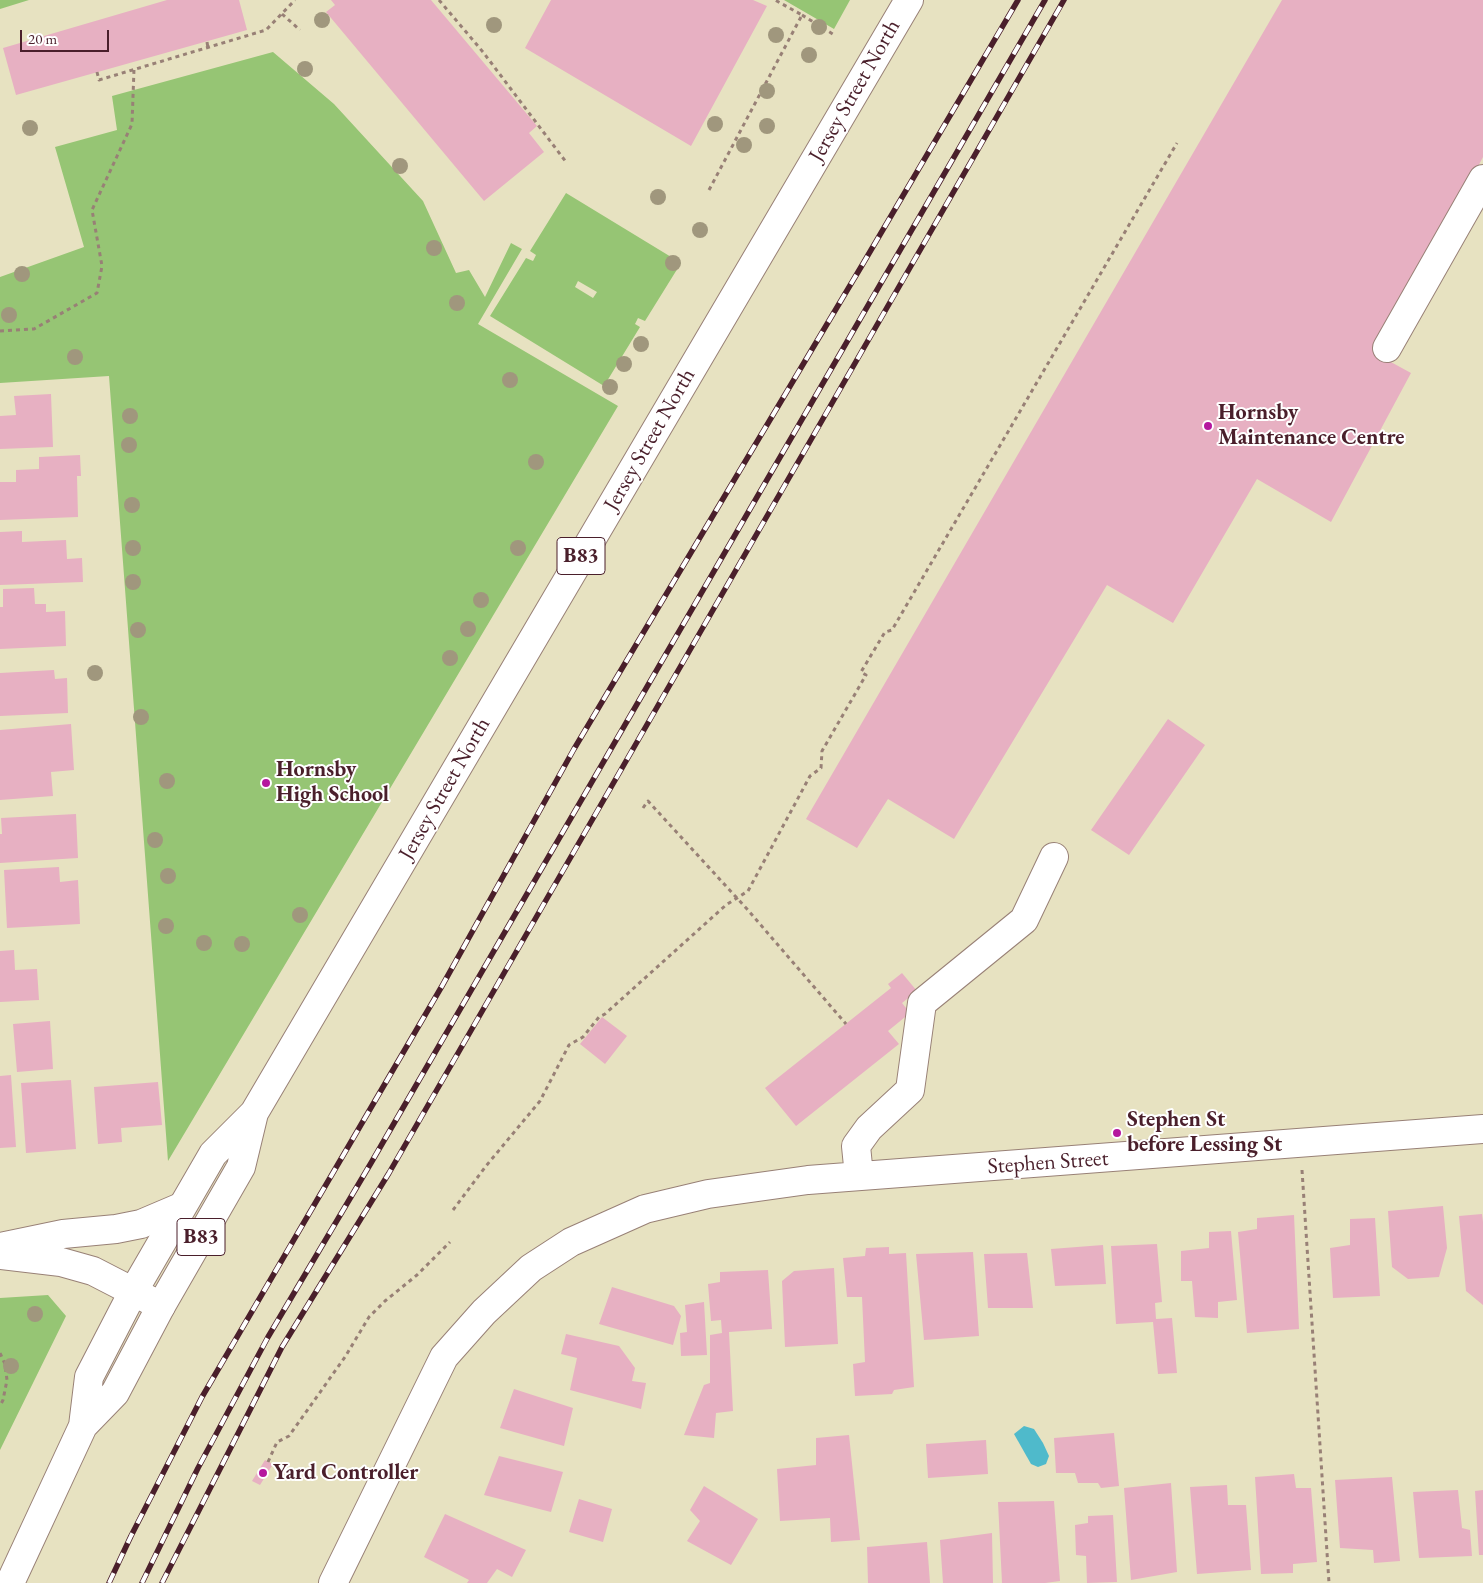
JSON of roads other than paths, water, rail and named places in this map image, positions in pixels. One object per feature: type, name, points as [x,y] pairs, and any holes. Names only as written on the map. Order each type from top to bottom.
[{"type":"main road","name":"Jersey Street North","points":[[10,1583],[83,1426],[89,1377],[133,1292],[213,1154],[254,1113],[909,0]]},
{"type":"main road","points":[[1387,348],[1483,178]]},
{"type":"main road","points":[[859,1176],[856,1146],[869,1128],[910,1090],[922,1003],[1024,920],[1054,857]]},
{"type":"main road","name":"Jersey Street North","points":[[83,1426],[115,1393],[241,1167],[254,1113]]},
{"type":"main road","name":"Stephen Street","points":[[333,1583],[444,1357],[484,1312],[531,1268],[570,1242],[645,1209],[708,1194],[808,1180],[1041,1164],[1483,1129]]},
{"type":"main road","points":[[0,1247],[63,1234],[116,1230],[141,1224],[181,1208]]},
{"type":"main road","points":[[0,1255],[61,1262],[93,1271],[162,1306]]},
{"type":"water","points":[[1024,1426],[1034,1429],[1043,1443],[1049,1456],[1046,1464],[1038,1467],[1031,1464],[1014,1434]]},
{"type":"railway","points":[[109,1583],[202,1397],[442,986],[574,749],[1018,0]]},
{"type":"railway","points":[[142,1583],[198,1468],[268,1337],[371,1163],[1045,0]]},
{"type":"railway","points":[[162,1583],[282,1347],[389,1173],[1064,0]]},
{"type":"place","name":"Hornsby Maintenance Centre","points":[[1208,426]]},
{"type":"place","name":"Hornsby High School","points":[[266,783]]},
{"type":"place","name":"Stephen St before Lessing St","points":[[1117,1133]]},
{"type":"place","name":"Yard Controller","points":[[263,1473]]}]
